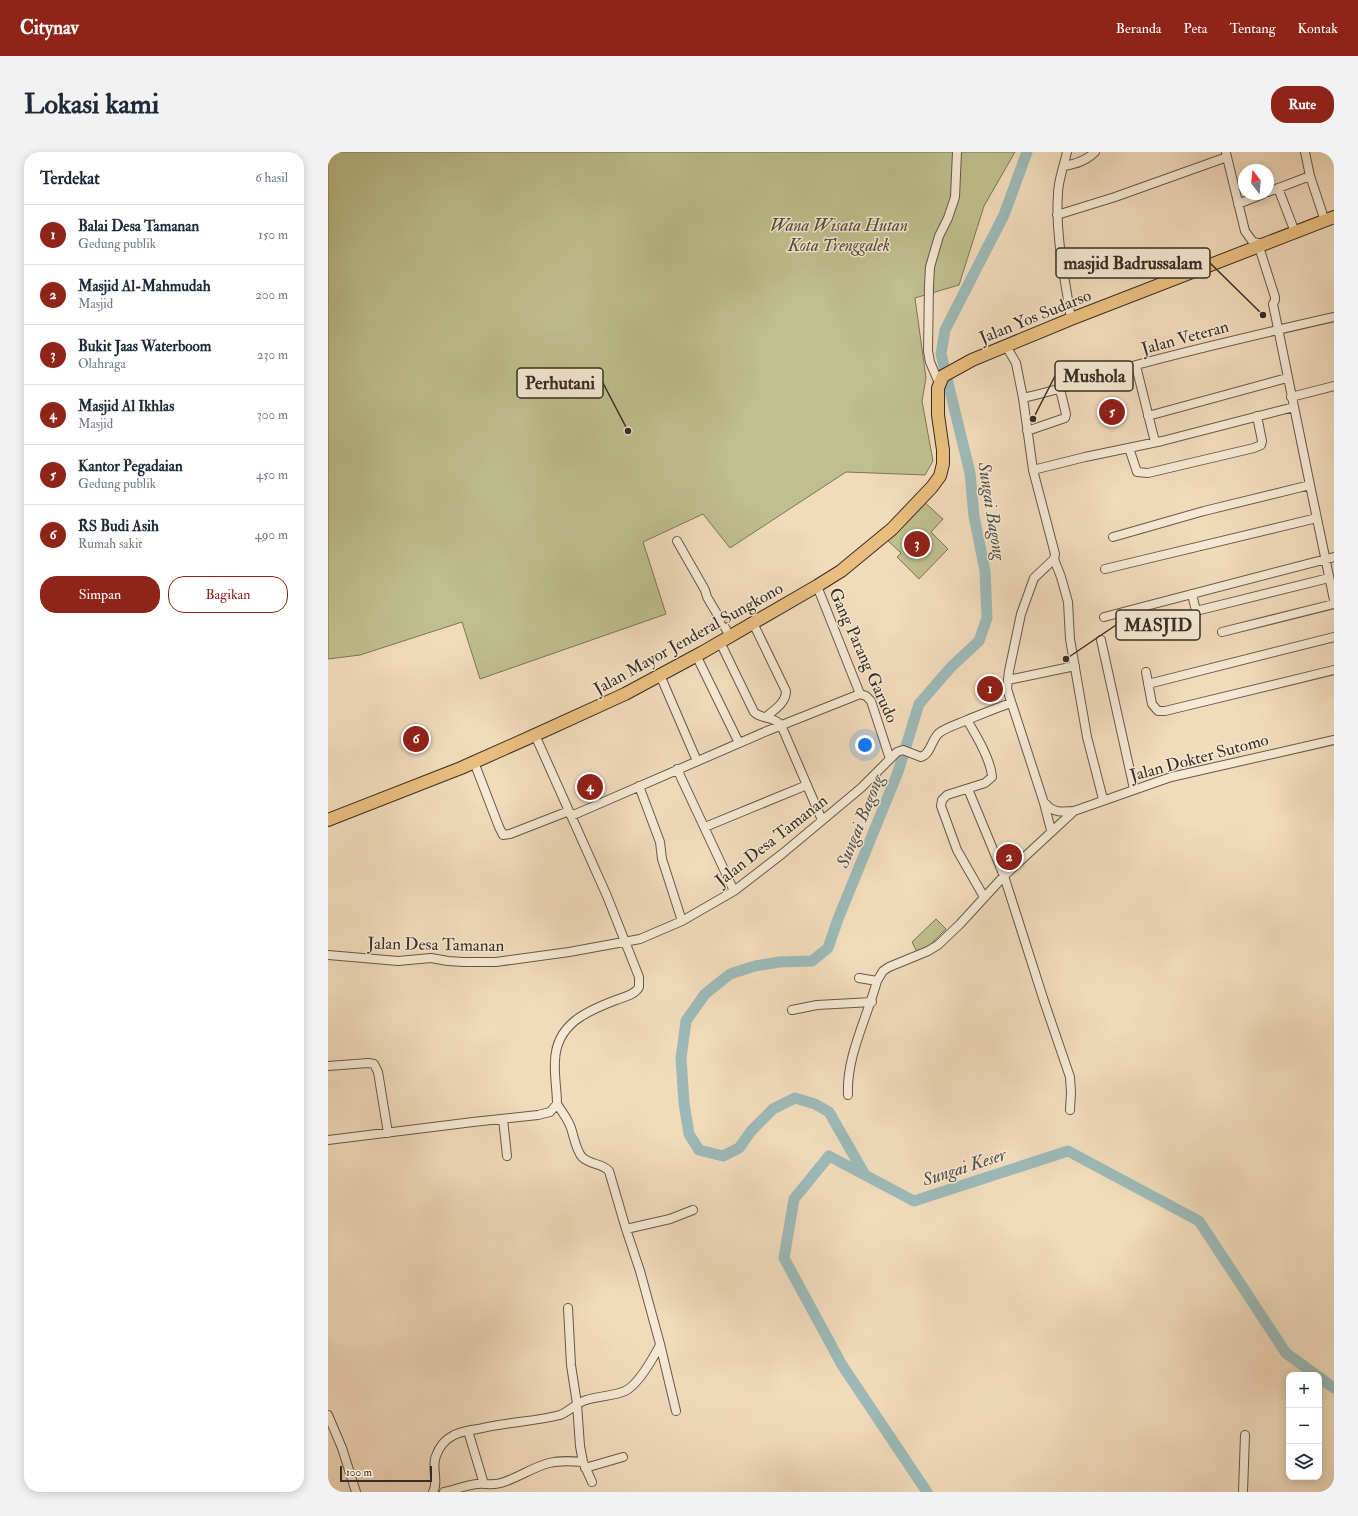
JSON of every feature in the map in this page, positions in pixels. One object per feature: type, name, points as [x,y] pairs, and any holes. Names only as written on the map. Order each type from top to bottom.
[{"type":"highway","name":"Jalan Yos Sudarso","points":[[941,379],[972,360],[1071,319],[1329,219]]},
{"type":"highway","name":"Jalan Mayor Jenderal Sungkono","points":[[328,820],[474,762],[625,694],[725,639],[841,571],[892,529],[932,487],[940,476],[943,464],[943,450],[938,415],[938,388],[941,379]]},
{"type":"street","points":[[941,379],[930,362],[928,351],[930,267],[939,236],[948,218],[955,197],[957,152]]},
{"type":"street","points":[[1067,152],[1058,192],[1057,215],[1071,319]]},
{"type":"street","points":[[1064,166],[1079,162],[1090,157],[1095,152]]},
{"type":"street","points":[[1305,152],[1310,176],[1329,219]]},
{"type":"street","points":[[1057,215],[1115,197],[1227,154],[1245,231],[1252,242],[1262,245],[1276,300],[1273,304],[1287,378],[1334,600]]},
{"type":"street","points":[[1274,190],[1310,176]]},
{"type":"street","points":[[1278,188],[1295,232]]},
{"type":"street","points":[[1238,204],[1248,200]]},
{"type":"street","points":[[1234,256],[1243,246],[1245,231]]},
{"type":"street","name":"Jalan Veteran","points":[[1023,398],[1060,389],[1136,366],[1278,330],[1334,318]]},
{"type":"street","points":[[1006,346],[1016,363],[1023,398],[1033,470],[1055,554],[1054,559],[1068,602],[1070,639],[1076,666],[1087,736],[1103,800]]},
{"type":"street","points":[[1136,366],[1155,442]]},
{"type":"street","points":[[1148,416],[1287,378]]},
{"type":"street","points":[[1291,396],[1334,386]]},
{"type":"street","points":[[1027,431],[1065,418],[1066,414],[1060,389]]},
{"type":"street","points":[[1033,470],[1155,442],[1294,407]]},
{"type":"street","points":[[1129,448],[1137,472],[1148,473],[1254,448],[1261,445],[1262,441],[1257,416]]},
{"type":"street","points":[[1113,537],[1204,511],[1310,485]]},
{"type":"street","points":[[1106,569],[1317,518]]},
{"type":"street","points":[[678,541],[705,590],[754,712],[757,715],[777,720],[782,725],[822,820]]},
{"type":"street","points":[[1104,617],[1334,557]]},
{"type":"street","points":[[1052,830],[1007,689],[1008,671],[1021,614],[1034,578],[1054,559]]},
{"type":"street","points":[[1192,594],[1196,611],[1329,578]]},
{"type":"street","name":"Gang Parang Garudo","points":[[817,586],[860,694],[866,696],[871,701],[890,758]]},
{"type":"street","points":[[1222,632],[1334,604]]},
{"type":"street","points":[[753,623],[786,691],[784,701],[766,717]]},
{"type":"street","points":[[1148,684],[1334,637]]},
{"type":"street","points":[[1101,640],[1134,789]]},
{"type":"street","points":[[696,655],[739,743]]},
{"type":"street","points":[[1008,680],[1076,666]]},
{"type":"street","points":[[1146,672],[1154,707],[1158,711],[1165,711],[1334,670]]},
{"type":"street","points":[[660,675],[697,761]]},
{"type":"street","points":[[474,762],[500,830],[503,835],[510,834],[570,813],[639,786],[782,725],[860,694]]},
{"type":"street","name":"Jalan Desa Tamanan","points":[[328,955],[398,961],[431,958],[463,962],[496,962],[569,952],[640,939],[682,920],[734,891],[782,854],[861,788],[897,752],[903,750],[920,757],[926,754],[931,742],[938,734],[967,720],[1011,703]]},
{"type":"street","points":[[967,720],[984,753],[992,774],[991,778],[988,781],[944,797],[941,802],[941,806],[957,850],[984,897]]},
{"type":"street","points":[[535,735],[607,896],[639,977],[640,987],[632,994],[590,1010],[581,1015],[568,1027],[557,1046],[555,1054],[557,1104],[568,1120],[583,1158],[587,1161],[603,1166],[609,1171],[640,1271],[676,1411]]},
{"type":"street","name":"Jalan Dokter Sutomo","points":[[1074,810],[1171,777],[1334,740]]},
{"type":"street","points":[[677,769],[734,891]]},
{"type":"street","points":[[705,827],[808,785]]},
{"type":"street","points":[[639,786],[660,842],[662,859],[682,920]]},
{"type":"street","points":[[968,789],[1004,876],[1070,1077],[1072,1093],[1070,1110]]},
{"type":"street","points":[[1044,803],[1054,811],[1061,813],[1074,810]]},
{"type":"street","points":[[848,1095],[847,1081],[850,1064],[872,1002],[877,981],[883,971],[938,945],[960,924],[1004,876],[1025,858],[1074,810]]},
{"type":"street","points":[[859,978],[877,981]]},
{"type":"street","points":[[792,1010],[818,1005],[872,1002]]},
{"type":"street","points":[[328,1066],[368,1063],[374,1064],[378,1072],[388,1133]]},
{"type":"street","points":[[328,1140],[545,1114],[550,1112],[557,1104]]},
{"type":"street","points":[[503,1119],[507,1156]]},
{"type":"street","points":[[626,1228],[670,1219],[693,1210]]},
{"type":"street","points":[[568,1308],[571,1365],[577,1404],[580,1446],[584,1465],[592,1482]]},
{"type":"street","points":[[433,1492],[436,1484],[434,1466],[435,1456],[446,1440],[454,1435],[494,1425],[560,1416],[577,1404],[586,1400],[624,1391],[630,1388],[637,1381],[658,1351],[660,1344]]},
{"type":"street","points":[[328,1415],[342,1448],[356,1492]]},
{"type":"street","points":[[468,1431],[484,1484]]},
{"type":"street","points":[[1243,1492],[1245,1435]]},
{"type":"street","points":[[444,1492],[474,1484],[489,1485],[500,1483],[549,1463],[561,1461],[584,1465],[623,1457]]},
{"type":"green space","name":"Wana Wisata Hutan Kota Trenggalek","points":[[328,152],[1015,152],[984,206],[959,285],[915,298],[926,378],[922,401],[933,461],[925,475],[846,472],[730,548],[703,514],[643,542],[666,614],[480,679],[462,622],[360,655],[328,659]]},
{"type":"green space","points":[[923,501],[943,519],[931,532],[948,549],[919,579],[897,557],[901,553],[886,539]]},
{"type":"green space","points":[[936,919],[946,929],[931,944],[917,952],[912,942]]},
{"type":"waterway","name":"Sungai Bagong","points":[[865,1175],[829,1112],[815,1104],[795,1098],[773,1109],[752,1130],[739,1148],[723,1156],[699,1150],[689,1134],[684,1103],[681,1058],[686,1021],[705,994],[730,974],[755,966],[779,962],[812,961],[828,948],[838,919],[898,772],[919,704],[951,667],[979,641],[987,618],[985,571],[974,516],[970,473],[941,354],[945,330],[1004,215],[1027,152]]},
{"type":"waterway","name":"Sungai Keser","points":[[927,1492],[842,1365],[784,1258],[794,1199],[829,1156],[914,1201],[1068,1151],[1199,1221],[1286,1353],[1312,1372]]},
{"type":"waterway","name":"Sungai Keser","points":[[1322,1379],[1334,1388]]},
{"type":"place","name":"masjid Badrussalam","points":[[1263,315]]},
{"type":"place","name":"Kantor Pegadaian","points":[[1112,412]]},
{"type":"place","name":"Mushola","points":[[1033,419]]},
{"type":"place","name":"Perhutani","points":[[628,431]]},
{"type":"place","name":"Bukit Jaas Waterboom","points":[[917,544]]},
{"type":"place","name":"MASJID","points":[[1066,659]]},
{"type":"place","name":"Balai Desa Tamanan","points":[[990,689]]},
{"type":"place","name":"RS Budi Asih","points":[[416,739]]},
{"type":"place","name":"Masjid Al Ikhlas","points":[[590,787]]},
{"type":"place","name":"Masjid Al-Mahmudah","points":[[1009,857]]}]
